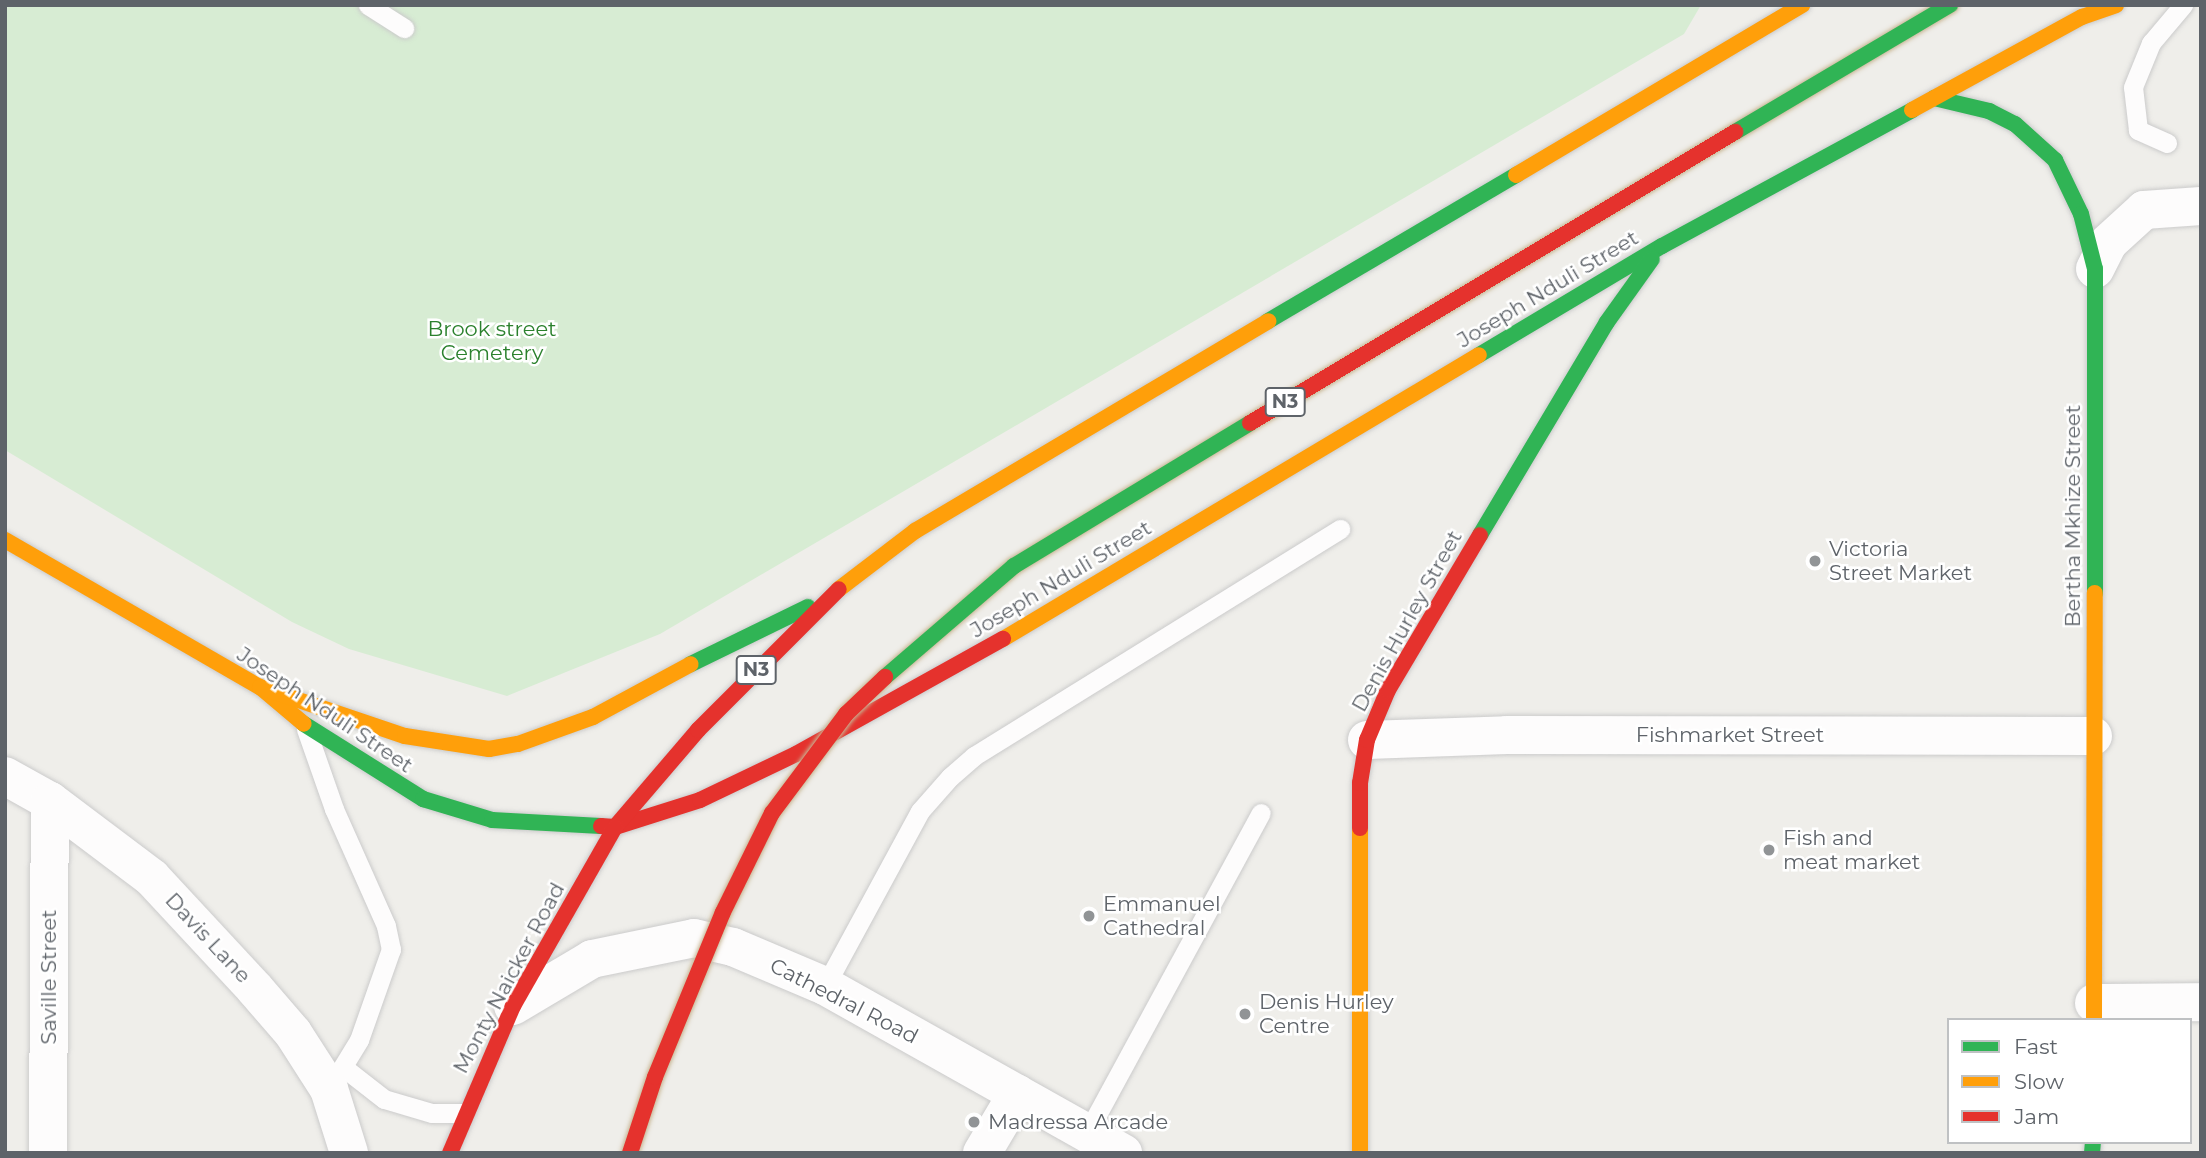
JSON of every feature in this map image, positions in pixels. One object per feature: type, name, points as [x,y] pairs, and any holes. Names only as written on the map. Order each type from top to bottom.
[{"type":"main road","name":"N3","points":[[615,827],[698,730],[821,602],[915,531],[1802,5]]},
{"type":"main road","name":"N3","points":[[630,1153],[676,1026],[723,912],[772,813],[846,715],[907,656],[1014,566],[1519,260],[1950,5]]},
{"type":"main road","name":"Joseph Nduli Street","points":[[5,540],[260,687],[304,725],[423,799],[492,820],[615,827],[700,800],[866,716],[1662,246],[2082,17],[2116,5]]},
{"type":"main road","name":"Bertha Mkhize Street","points":[[1934,98],[1989,111],[2015,124],[2055,160],[2081,214],[2095,269],[2094,1011]]},
{"type":"main road","name":"Denis Hurley Street","points":[[1360,1153],[1360,783],[1367,740],[1388,690],[1600,334],[1662,246]]},
{"type":"main road","points":[[260,687],[405,736],[489,749],[568,728],[737,638],[821,602]]},
{"type":"main road","name":"Monty Naicker Road","points":[[450,1153],[463,1113],[513,1006],[615,827]]},
{"type":"street","points":[[2095,269],[2108,243],[2144,210],[2201,206]]},
{"type":"street","name":"Fishmarket Street","points":[[1367,740],[1507,734],[2093,736]]},
{"type":"street","name":"Davis Lane","points":[[5,776],[50,801],[152,878],[336,1078],[349,1153]]},
{"type":"street","name":"Saville Street","points":[[48,1153],[50,801]]},
{"type":"street","name":"Cathedral Road","points":[[513,1006],[592,959],[694,938],[733,947],[825,986],[1123,1153]]},
{"type":"street","points":[[2094,1011],[2201,1002]]},
{"type":"street","points":[[982,1153],[1017,1094]]},
{"type":"lane","points":[[368,5],[404,28]]},
{"type":"lane","points":[[2167,144],[2138,130],[2133,88],[2151,43],[2183,5]]},
{"type":"lane","points":[[825,986],[920,811],[974,756],[1340,529]]},
{"type":"lane","points":[[304,725],[391,949],[377,998],[336,1078],[384,1099],[432,1113],[463,1113]]},
{"type":"lane","points":[[1087,1133],[1261,813]]},
{"type":"green space","name":"Brook street Cemetery","points":[[5,5],[1701,5],[1684,34],[660,634],[507,696],[349,649],[292,622],[5,450]]},
{"type":"traffic: fast","points":[[1735,132],[1950,5]]},
{"type":"traffic: fast","points":[[1934,98],[1989,111],[2015,124],[2055,160],[2081,214],[2095,269],[2095,593]]},
{"type":"traffic: fast","points":[[1479,355],[1662,246],[1912,110]]},
{"type":"traffic: fast","points":[[1268,321],[1516,175]]},
{"type":"traffic: fast","points":[[1480,535],[1607,322],[1652,259]]},
{"type":"traffic: fast","points":[[885,677],[1014,566],[1250,423]]},
{"type":"traffic: fast","points":[[691,664],[808,607]]},
{"type":"traffic: fast","points":[[304,724],[423,799],[492,820],[601,826]]},
{"type":"traffic: fast","points":[[2092,1153],[2093,1144]]},
{"type":"traffic: slow","points":[[1516,175],[1802,5]]},
{"type":"traffic: slow","points":[[1912,110],[2082,17],[2116,5]]},
{"type":"traffic: slow","points":[[839,589],[915,531],[1268,321]]},
{"type":"traffic: slow","points":[[1003,639],[1479,355]]},
{"type":"traffic: slow","points":[[5,540],[260,687],[304,724]]},
{"type":"traffic: slow","points":[[2094,1018],[2095,593]]},
{"type":"traffic: slow","points":[[260,687],[405,736],[489,749],[518,744],[593,717],[691,664]]},
{"type":"traffic: slow","points":[[1360,828],[1360,1153]]},
{"type":"traffic: jam","points":[[1250,423],[1735,132]]},
{"type":"traffic: jam","points":[[1360,828],[1360,783],[1367,740],[1388,690],[1480,535]]},
{"type":"traffic: jam","points":[[615,827],[698,730],[839,589]]},
{"type":"traffic: jam","points":[[601,826],[615,827],[700,800],[796,754],[1003,639]]},
{"type":"traffic: jam","points":[[630,1153],[655,1077],[723,912],[772,813],[846,714],[885,677]]},
{"type":"traffic: jam","points":[[450,1153],[513,1006],[615,827]]},
{"type":"place","name":"Victoria Street Market","points":[[1815,561]]},
{"type":"place","name":"Fish and meat market","points":[[1769,850]]},
{"type":"place","name":"Emmanuel Cathedral","points":[[1089,916]]},
{"type":"place","name":"Denis Hurley Centre","points":[[1245,1014]]},
{"type":"place","name":"Madressa Arcade","points":[[974,1122]]}]
